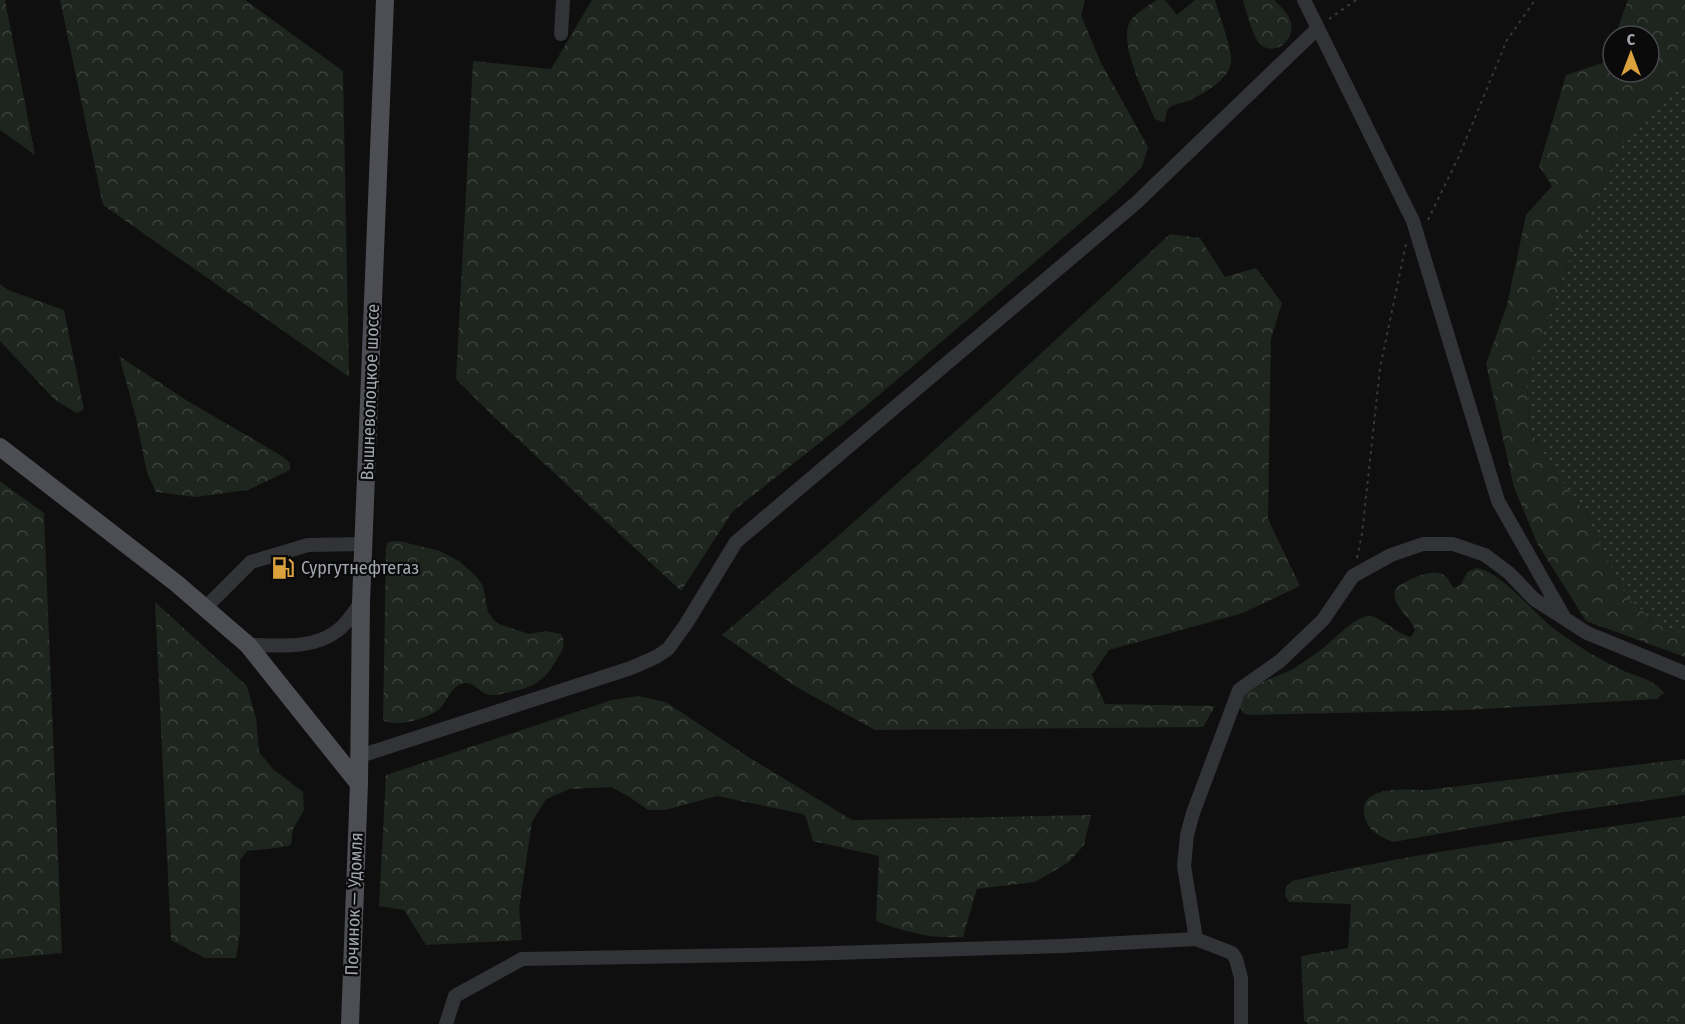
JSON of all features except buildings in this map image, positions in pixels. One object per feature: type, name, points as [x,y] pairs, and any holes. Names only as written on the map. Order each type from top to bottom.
[{"type":"main road","name":"Вышневолоцкое шоссе","points":[[359,784],[361,602],[385,0]]},
{"type":"main road","points":[[0,447],[176,583],[248,645],[359,784]]},
{"type":"main road","name":"Починок — Удомля","points":[[350,1024],[359,784]]},
{"type":"street","points":[[561,34],[563,0]]},
{"type":"street","points":[[1304,0],[1413,221],[1498,501],[1565,619]]},
{"type":"street","points":[[360,756],[631,669],[668,649],[736,542],[1136,202],[1318,28]]},
{"type":"street","points":[[205,608],[251,562],[308,545],[364,544]]},
{"type":"street","points":[[1196,939],[1185,866],[1187,835],[1239,690],[1280,661],[1323,620],[1353,576],[1391,555],[1423,544],[1453,544],[1485,555],[1509,573],[1534,599],[1587,633],[1685,673]]},
{"type":"street","points":[[248,645],[293,645],[324,638],[336,632],[361,602]]},
{"type":"street","points":[[446,1024],[455,996],[522,959],[1062,946],[1196,939],[1232,953],[1236,959],[1241,978],[1241,1024]]},
{"type":"path","points":[[1318,28],[1356,0]]},
{"type":"path","points":[[1418,240],[1459,156],[1507,40],[1535,0]]},
{"type":"path","points":[[1353,576],[1362,534],[1380,368],[1404,249],[1413,221]]},
{"type":"green space","points":[[0,0],[5,0],[35,155],[0,130]]},
{"type":"green space","points":[[60,0],[245,0],[343,71],[349,377],[103,205]]},
{"type":"green space","points":[[592,0],[1085,0],[1081,15],[1100,61],[1148,147],[1142,167],[1118,191],[865,407],[733,511],[681,591],[456,379],[473,61],[551,69]]},
{"type":"green space","points":[[1157,0],[1165,0],[1177,15],[1195,0],[1215,0],[1231,57],[1229,70],[1220,81],[1200,95],[1171,106],[1167,111],[1165,121],[1162,122],[1155,119],[1134,70],[1127,41],[1127,29],[1131,20]]},
{"type":"green space","points":[[1243,0],[1274,0],[1282,8],[1291,23],[1290,35],[1283,44],[1273,49],[1258,42]]},
{"type":"green space","points":[[1628,0],[1685,0],[1685,79],[1672,87],[1626,136],[1570,258],[1532,362],[1527,384],[1529,427],[1551,466],[1587,515],[1626,596],[1656,623],[1685,636],[1685,657],[1586,621],[1537,543],[1514,487],[1486,364],[1507,305],[1526,215],[1552,186],[1539,166],[1566,75],[1601,63],[1601,84],[1661,84],[1661,24],[1619,24]]},
{"type":"green space","points":[[1685,79],[1685,636],[1656,623],[1626,596],[1587,515],[1551,466],[1529,427],[1527,384],[1532,362],[1570,258],[1626,136],[1672,87]]},
{"type":"green space","points":[[1170,234],[1200,238],[1225,277],[1256,268],[1282,303],[1271,339],[1268,519],[1300,586],[1243,613],[1109,650],[1092,675],[1105,704],[1215,706],[1203,727],[875,730],[798,688],[722,635],[837,537],[997,394]]},
{"type":"green space","points":[[0,284],[8,290],[64,310],[84,409],[77,413],[55,400],[0,341]]},
{"type":"green space","points":[[119,356],[186,400],[282,456],[290,463],[290,470],[248,490],[195,497],[156,492],[147,473],[136,418]]},
{"type":"green space","points":[[0,481],[44,513],[62,953],[0,959]]},
{"type":"green space","points":[[399,541],[440,551],[459,561],[477,577],[483,586],[488,612],[499,624],[529,634],[546,631],[561,634],[564,641],[563,647],[548,673],[532,685],[496,695],[487,694],[471,684],[464,683],[453,690],[434,713],[403,723],[383,720],[386,547],[388,542]]},
{"type":"green space","points":[[1476,568],[1486,571],[1508,585],[1551,626],[1575,643],[1616,667],[1650,681],[1664,693],[1657,699],[1467,710],[1244,714],[1240,707],[1240,700],[1245,694],[1263,682],[1298,666],[1357,620],[1374,617],[1411,637],[1415,630],[1413,625],[1396,601],[1395,589],[1399,586],[1419,576],[1440,573],[1454,588],[1461,585],[1467,572]]},
{"type":"green space","points":[[155,602],[247,686],[256,718],[259,752],[273,769],[303,792],[304,810],[293,829],[291,845],[247,851],[240,860],[240,933],[236,958],[205,958],[171,940]]},
{"type":"green space","points":[[638,696],[666,702],[750,758],[852,820],[1091,815],[1084,845],[1069,862],[1035,882],[977,889],[963,937],[929,936],[876,921],[879,856],[813,841],[803,814],[717,796],[665,810],[648,810],[611,787],[570,789],[546,799],[532,822],[519,909],[522,940],[426,945],[404,910],[379,906],[386,775],[612,700]]},
{"type":"green space","points":[[1685,759],[1685,795],[1558,813],[1393,842],[1371,829],[1364,814],[1365,804],[1369,798],[1387,791],[1426,790]]},
{"type":"green space","points":[[1685,816],[1685,1024],[1308,1024],[1304,1021],[1301,956],[1348,948],[1351,904],[1289,902],[1285,896],[1286,887],[1292,881],[1438,852]]},
{"type":"place","name":"Сургутнефтегаз","points":[[283,568]]}]
